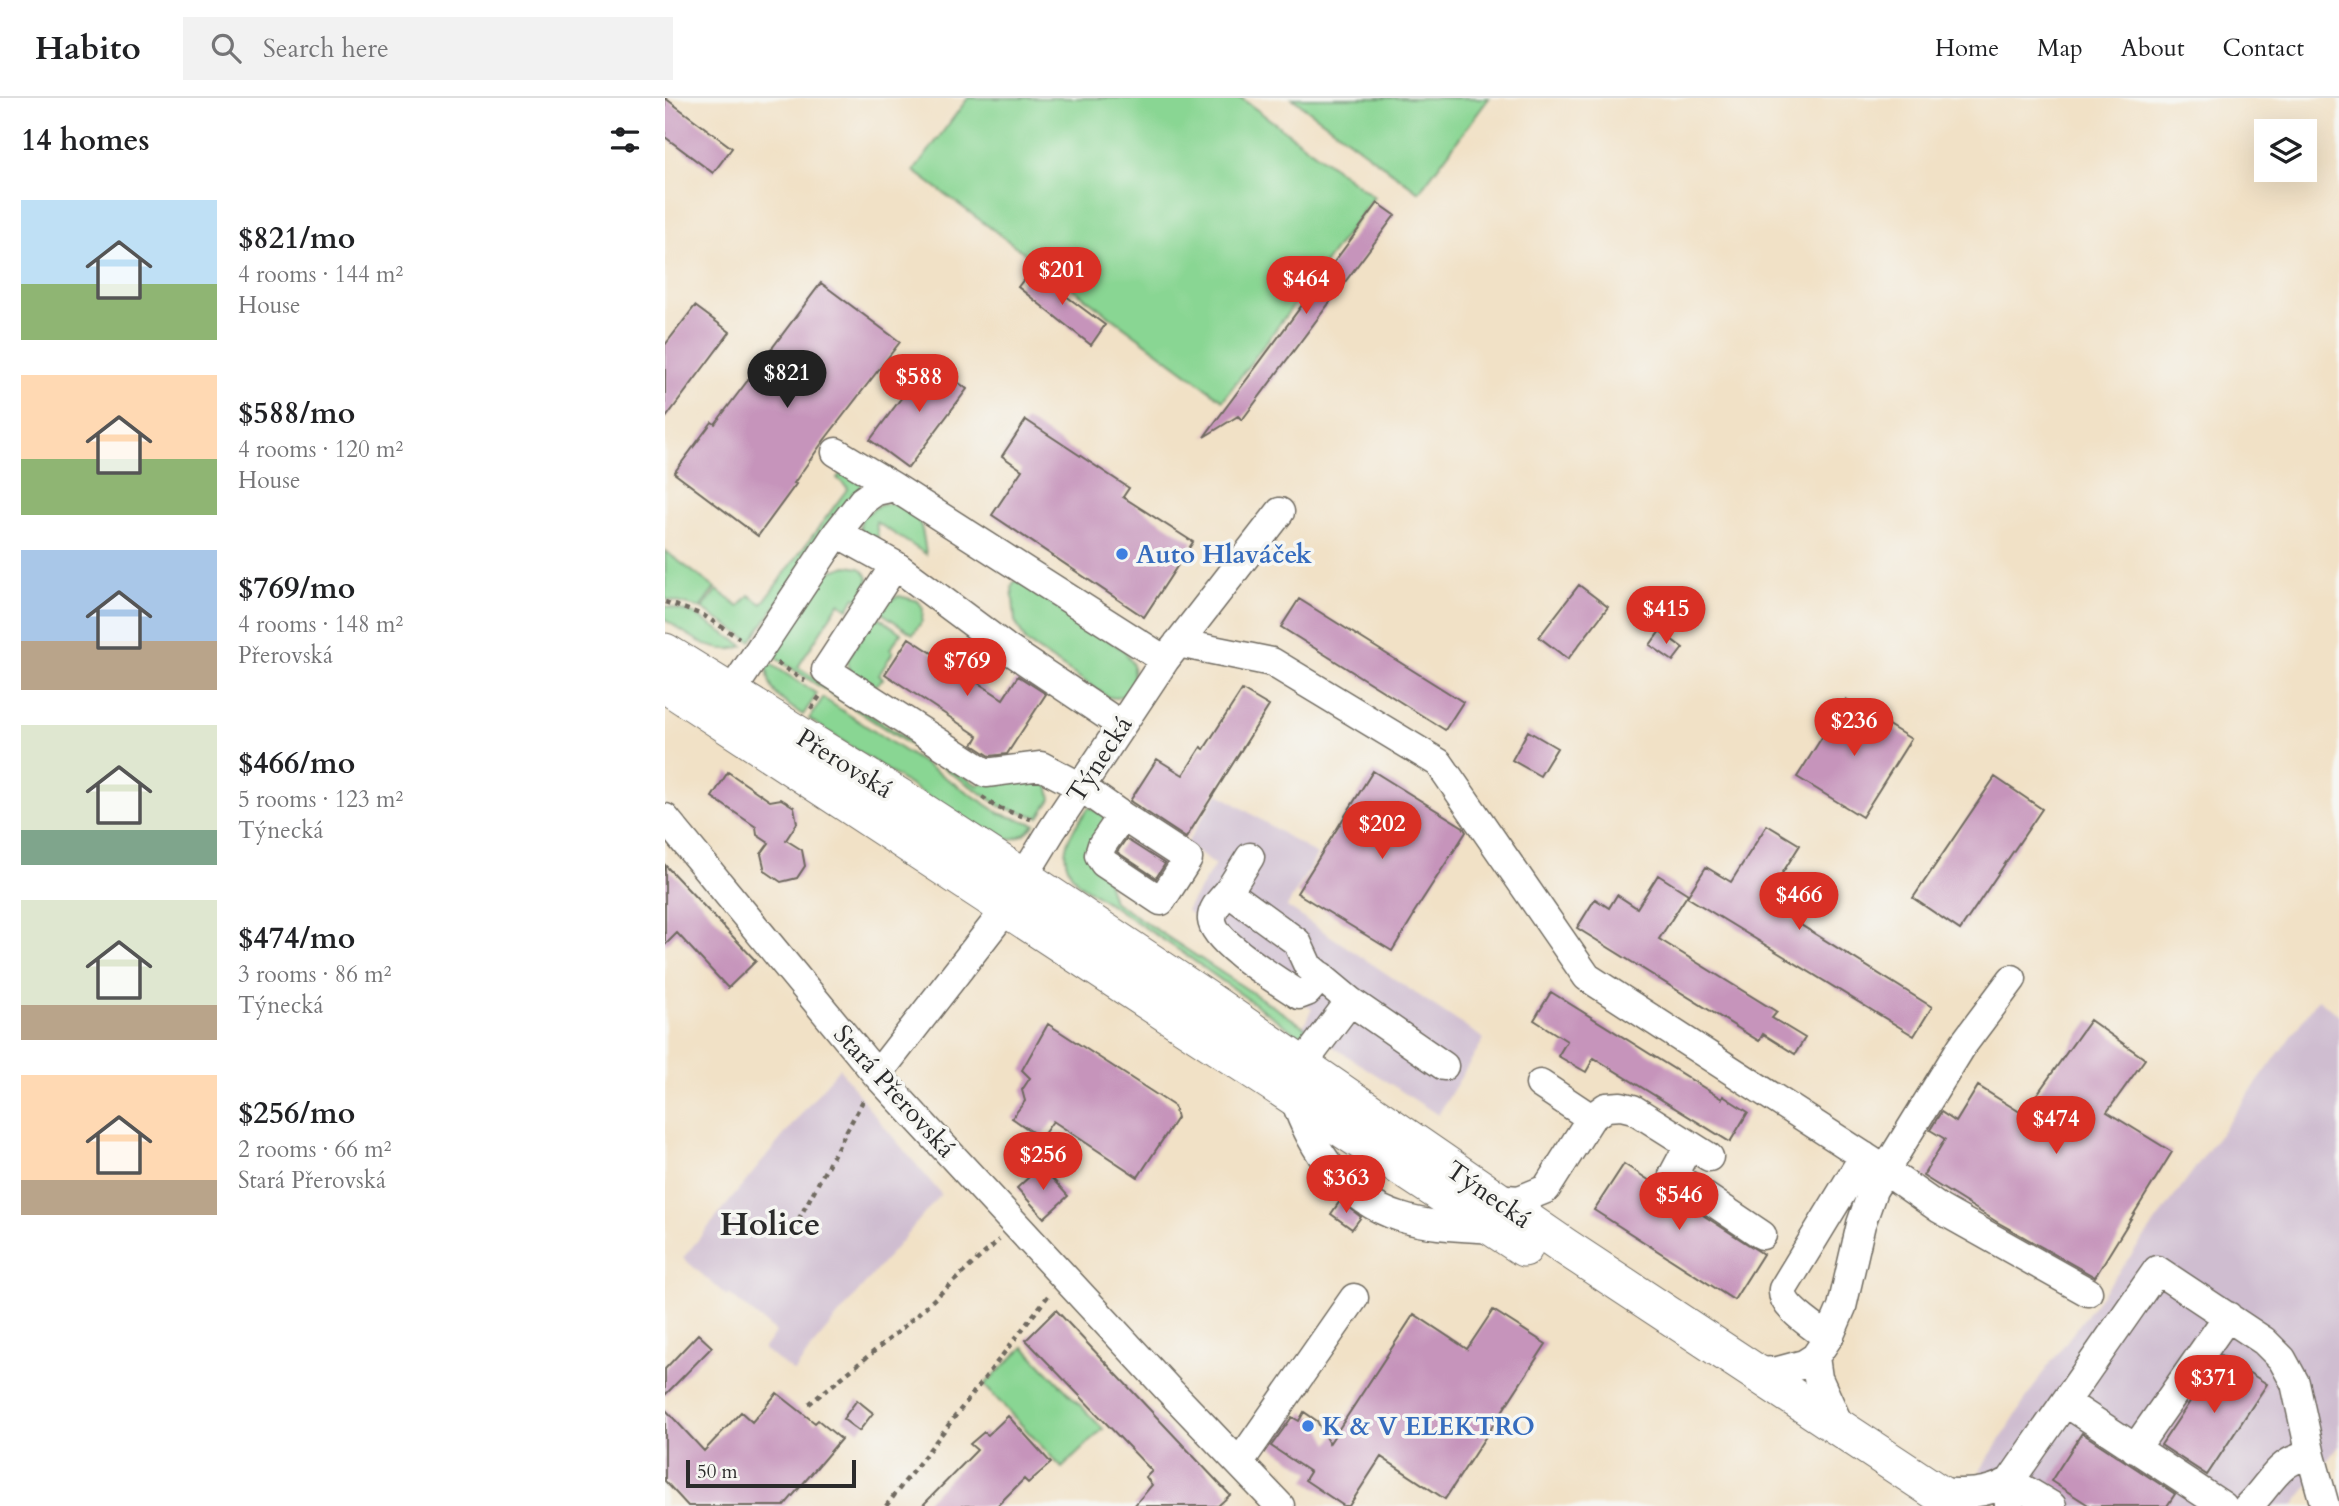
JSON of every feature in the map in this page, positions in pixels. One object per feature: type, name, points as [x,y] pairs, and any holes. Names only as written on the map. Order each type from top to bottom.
[{"type":"main road","name":"Přerovská","points":[[665,652],[723,704],[1014,892]]},
{"type":"main road","name":"Přerovská","points":[[665,684],[723,704]]},
{"type":"main road","name":"Týnecká","points":[[1014,892],[1495,1214],[1937,1501]]},
{"type":"main road","name":"Týnecká","points":[[1495,1214],[1564,1246],[1841,1429],[1937,1501]]},
{"type":"street","points":[[836,452],[1172,652],[1272,662],[1439,762],[1587,977],[1875,1163],[1940,1209],[2088,1292]]},
{"type":"street","points":[[723,704],[862,501],[876,491],[894,487]]},
{"type":"street","name":"Týnecká","points":[[877,1075],[996,922],[1121,725],[1172,652],[1280,512]]},
{"type":"street","points":[[838,533],[895,565],[1005,647],[1121,725]]},
{"type":"street","points":[[895,565],[826,670],[986,773],[1041,766],[1081,787],[1122,816]]},
{"type":"street","name":"Stará Přerovská","points":[[665,818],[877,1075],[1280,1506]]},
{"type":"street","points":[[1250,856],[1214,909],[1212,921],[1216,931],[1246,960],[1299,995],[1307,992],[1321,976]]},
{"type":"street","points":[[1228,892],[1297,943],[1308,966],[1349,1001],[1444,1066]]},
{"type":"street","points":[[1822,1348],[1787,1305],[1782,1295],[1783,1289],[2012,979]]},
{"type":"street","points":[[1349,1001],[1298,1081],[1306,1130],[1324,1160],[1346,1186],[1378,1208],[1400,1217],[1430,1223],[1495,1214],[1546,1189],[1591,1118],[1606,1107],[1621,1106],[1633,1110],[1699,1151],[1672,1175],[1762,1235]]},
{"type":"street","points":[[1540,1084],[1591,1118]]},
{"type":"street","points":[[1841,1429],[1822,1390],[1816,1368],[1822,1348],[1842,1307],[1861,1224],[1873,1190],[1875,1163]]},
{"type":"street","points":[[1546,1189],[1549,1212],[1564,1246]]},
{"type":"street","points":[[2010,1494],[2065,1402],[2157,1270],[2272,1348],[2290,1371],[2325,1506]]},
{"type":"street","points":[[1239,1463],[1354,1298]]},
{"type":"street","points":[[2135,1449],[2228,1316]]},
{"type":"street","points":[[1753,1372],[1789,1369],[1822,1348]]},
{"type":"street","points":[[2065,1402],[2135,1449],[2195,1502]]},
{"type":"street","points":[[2248,1506],[2264,1491],[2286,1462],[2311,1455]]},
{"type":"street","points":[[1937,1501],[1998,1488],[2052,1506]]},
{"type":"path","points":[[665,602],[703,615],[748,644]]},
{"type":"path","points":[[806,717],[822,692]]},
{"type":"path","points":[[789,1237],[877,1075]]},
{"type":"path","points":[[809,1404],[898,1332],[989,1249]]},
{"type":"path","points":[[886,1506],[1064,1276]]},
{"type":"shaded area","points":[[1218,793],[1317,855],[1287,907],[1484,1039],[1438,1115],[1303,1027],[1312,1009],[1196,930],[1199,920],[1186,910],[1215,865],[1186,844]]},
{"type":"shaded area","points":[[2318,999],[2339,1015],[2339,1445],[2293,1506],[2031,1506],[1980,1471],[2040,1377]]},
{"type":"shaded area","points":[[839,1068],[941,1194],[794,1372],[763,1349],[776,1332],[729,1294],[727,1296],[683,1258]]},
{"type":"green space","points":[[968,98],[1241,98],[1374,197],[1223,400],[914,171]]},
{"type":"green space","points":[[1292,98],[1489,98],[1419,192]]},
{"type":"green space","points":[[844,470],[861,482],[861,487],[751,641],[702,609],[717,590],[739,607],[749,595],[762,604],[848,488],[837,478]]},
{"type":"green space","points":[[890,503],[909,508],[919,519],[926,554],[876,522],[879,547],[862,534],[862,517],[878,506]]},
{"type":"green space","points":[[665,551],[715,588],[700,608],[665,599]]},
{"type":"green space","points":[[847,566],[860,568],[867,575],[868,583],[863,596],[861,600],[855,597],[848,609],[839,603],[798,667],[926,752],[924,754],[771,655],[821,580],[832,571]]},
{"type":"green space","points":[[1017,580],[1125,651],[1133,665],[1134,683],[1130,691],[1116,698],[1108,697],[1026,642],[1015,621],[1012,587]]},
{"type":"green space","points":[[899,596],[918,601],[923,608],[922,621],[913,634],[879,611],[887,602]]},
{"type":"green space","points":[[665,606],[694,614],[744,646],[723,649],[693,638],[665,620]]},
{"type":"green space","points":[[876,615],[901,633],[890,649],[893,652],[879,675],[883,679],[870,686],[848,668],[848,658]]},
{"type":"green space","points":[[768,662],[817,694],[803,715],[781,700],[772,688]]},
{"type":"green space","points":[[823,698],[1001,814],[1035,824],[1024,834],[1012,839],[986,835],[809,719]]},
{"type":"green space","points":[[930,754],[977,785],[1031,774],[1048,783],[1051,799],[1039,817],[1002,807],[928,758]]},
{"type":"green space","points":[[1089,807],[1108,818],[1107,881],[1113,901],[1312,1032],[1305,1040],[1183,953],[1078,883],[1070,872],[1065,853],[1071,835]]},
{"type":"green space","points":[[1024,1347],[1103,1429],[1062,1468],[984,1385]]},
{"type":"building","points":[[665,98],[732,148],[713,173],[665,137]]},
{"type":"building","points":[[1378,203],[1395,215],[1242,420],[1238,416],[1204,437]]},
{"type":"building","points":[[1031,270],[1105,325],[1091,345],[1018,287]]},
{"type":"building","points":[[821,283],[900,342],[822,443],[758,536],[674,473],[712,422],[715,424]]},
{"type":"building","points":[[695,306],[730,332],[665,419],[665,345]]},
{"type":"building","points":[[929,361],[967,389],[908,468],[870,440]]},
{"type":"building","points":[[1026,420],[1129,488],[1123,497],[1193,542],[1144,617],[992,515],[1022,470],[1002,456]]},
{"type":"building","points":[[1579,585],[1608,607],[1568,659],[1539,637]]},
{"type":"building","points":[[1299,599],[1463,702],[1445,730],[1281,627]]},
{"type":"building","points":[[1660,631],[1683,648],[1673,661],[1650,645]]},
{"type":"building","points":[[909,638],[1003,699],[1018,676],[1046,694],[1007,754],[990,756],[973,745],[978,736],[885,674]]},
{"type":"building","points":[[1242,690],[1269,706],[1186,838],[1130,801],[1157,759],[1183,775],[1201,747],[1204,749]]},
{"type":"building","points":[[1846,699],[1911,739],[1862,817],[1797,777]]},
{"type":"building","points":[[1528,731],[1557,748],[1540,776],[1512,760]]},
{"type":"building","points":[[1373,771],[1463,827],[1466,832],[1392,951],[1297,893]]},
{"type":"building","points":[[728,772],[770,801],[781,799],[794,807],[797,823],[786,840],[802,850],[805,866],[797,878],[781,882],[765,871],[761,854],[769,843],[757,835],[756,827],[712,797]]},
{"type":"building","points":[[1995,777],[2042,809],[1960,930],[1913,898]]},
{"type":"building","points":[[1767,825],[1800,845],[1764,902],[1932,1007],[1914,1036],[1687,897],[1706,867],[1731,882]]},
{"type":"building","points":[[1126,839],[1165,864],[1156,878],[1117,852]]},
{"type":"building","points":[[665,865],[756,961],[728,988],[677,933],[665,945]]},
{"type":"building","points":[[1658,875],[1688,894],[1659,939],[1777,1012],[1772,1018],[1805,1038],[1795,1054],[1763,1034],[1759,1041],[1577,928],[1595,899],[1609,908],[1617,895],[1637,908]]},
{"type":"building","points":[[1551,992],[1722,1099],[1723,1096],[1748,1112],[1730,1142],[1594,1058],[1586,1072],[1558,1056],[1567,1041],[1534,1020]]},
{"type":"building","points":[[2090,1020],[2145,1059],[2107,1112],[2172,1152],[2095,1277],[1997,1222],[1923,1176],[1945,1139],[1930,1130],[1941,1112],[1956,1122],[1978,1086],[2023,1114]]},
{"type":"building","points":[[1048,1024],[1174,1106],[1177,1118],[1138,1177],[1053,1121],[1041,1138],[1012,1118],[1025,1101],[1022,1090],[1030,1078],[1022,1070]]},
{"type":"building","points":[[1624,1164],[1763,1254],[1734,1300],[1594,1210]]},
{"type":"building","points":[[1041,1166],[1068,1196],[1044,1218],[1017,1188]]},
{"type":"building","points":[[1340,1201],[1361,1217],[1352,1229],[1331,1214]]},
{"type":"building","points":[[1056,1310],[1230,1495],[1218,1506],[1134,1506],[1152,1485],[1146,1477],[1152,1471],[1026,1340]]},
{"type":"building","points":[[1493,1310],[1546,1344],[1445,1499],[1381,1457],[1349,1506],[1344,1506],[1305,1480],[1310,1472],[1271,1446],[1292,1417],[1299,1421],[1304,1412],[1317,1421],[1329,1444],[1414,1314],[1467,1349]]},
{"type":"building","points":[[698,1334],[712,1347],[665,1395],[665,1369]]},
{"type":"building","points":[[2221,1355],[2267,1384],[2207,1475],[2161,1445]]},
{"type":"building","points":[[777,1393],[815,1423],[818,1420],[841,1439],[784,1506],[688,1506],[665,1481],[665,1409],[704,1451],[741,1412],[752,1422]]},
{"type":"building","points":[[857,1400],[873,1413],[859,1431],[843,1419]]},
{"type":"building","points":[[1008,1416],[1051,1463],[1028,1483],[1024,1479],[997,1506],[922,1506],[977,1450],[970,1444],[984,1432],[988,1435]]},
{"type":"building","points":[[2082,1433],[2175,1494],[2167,1506],[2090,1506],[2051,1481]]},
{"type":"place","name":"Auto Hlaváček","points":[[1122,554]]},
{"type":"place","name":"K & V ELEKTRO","points":[[1308,1426]]},
{"type":"district","name":"Holice","points":[[770,1223]]}]
